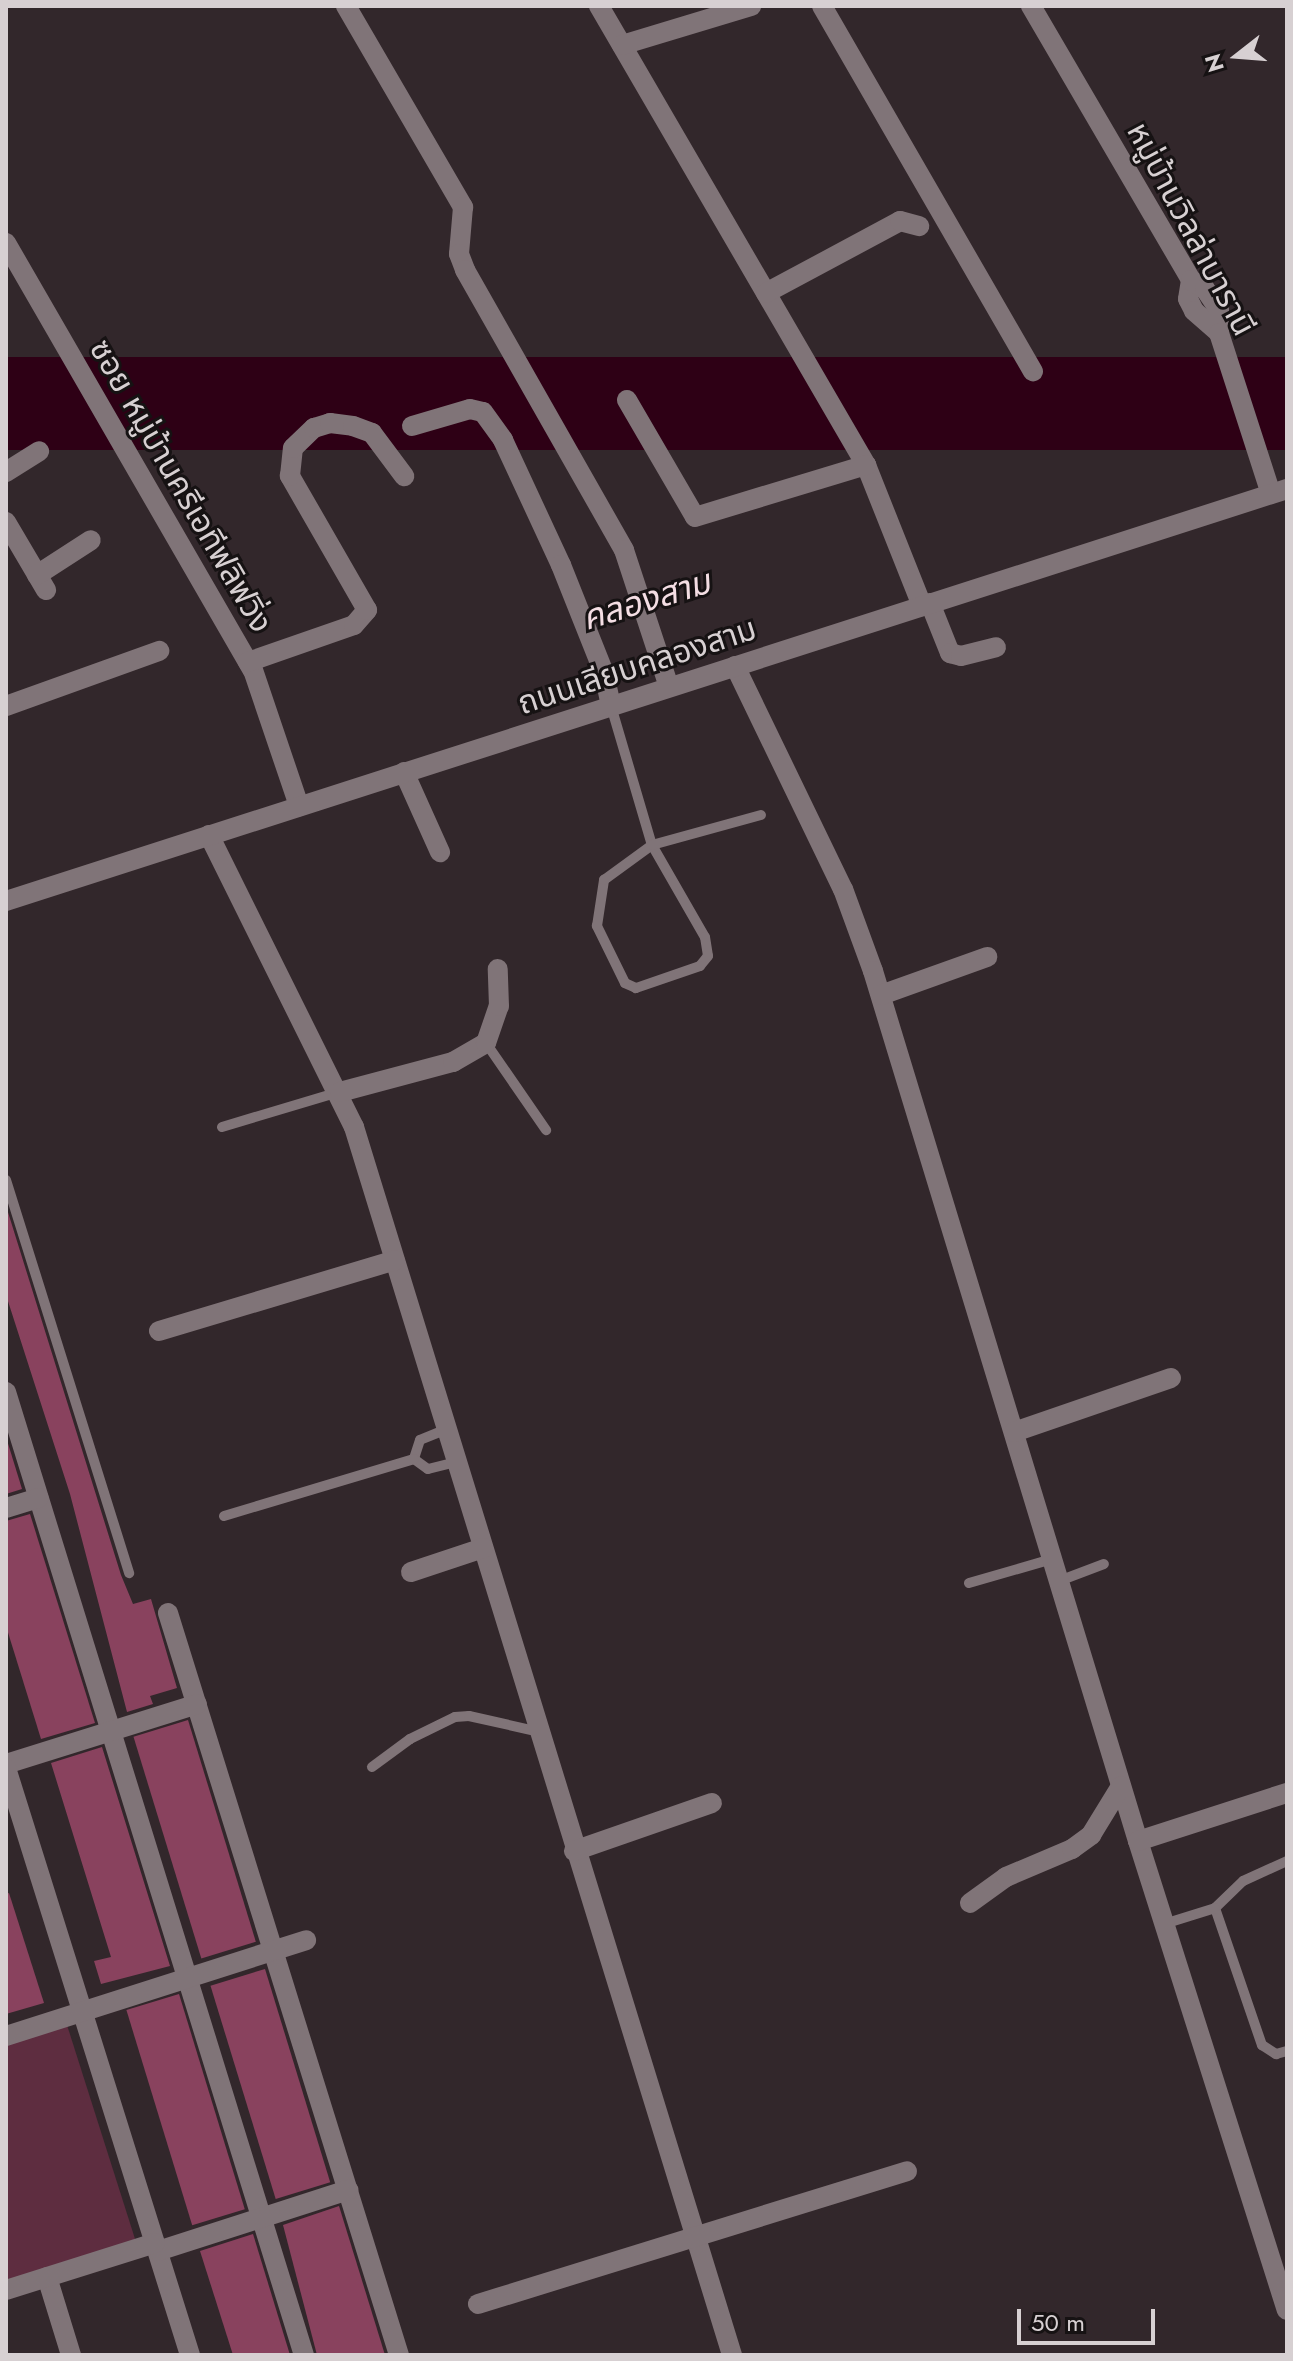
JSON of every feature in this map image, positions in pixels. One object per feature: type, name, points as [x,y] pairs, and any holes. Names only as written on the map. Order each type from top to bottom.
[{"type":"street","points":[[346,6],[463,207],[459,254],[465,270],[624,550],[669,687]]},
{"type":"street","points":[[599,6],[868,470],[910,571],[950,653],[961,656],[996,647]]},
{"type":"street","points":[[622,45],[751,6]]},
{"type":"street","points":[[822,6],[1033,371]]},
{"type":"street","name":"หมู่บ้านวิลล่าบารานี","points":[[1031,6],[1191,280],[1188,299],[1201,322],[1219,333],[1275,487]]},
{"type":"street","points":[[766,293],[900,221],[919,226]]},
{"type":"street","name":"ซอย หมู่บ้านครีเอทีฟลิฟวิ่ง","points":[[6,243],[251,666],[299,806]]},
{"type":"street","points":[[627,400],[695,517],[868,470]]},
{"type":"street","points":[[412,426],[454,411],[483,412],[503,440],[561,565],[604,673],[611,706]]},
{"type":"street","points":[[251,666],[354,625],[367,610],[290,476],[293,448],[314,428],[330,423],[353,426],[372,433],[404,476]]},
{"type":"street","points":[[6,472],[39,451]]},
{"type":"street","name":"ถนนเลียบคลองสาม","points":[[6,901],[926,604],[1275,487]]},
{"type":"street","points":[[6,522],[42,582],[91,540]]},
{"type":"street","points":[[6,706],[159,651]]},
{"type":"street","points":[[735,666],[843,889],[881,995],[1121,1786],[1287,2310]]},
{"type":"street","points":[[404,772],[440,852]]},
{"type":"street","points":[[209,835],[340,1092],[395,1260],[574,1851],[732,2355]]},
{"type":"street","points":[[881,995],[987,957]]},
{"type":"street","points":[[340,1092],[453,1062],[486,1043],[499,1006],[498,969]]},
{"type":"street","points":[[159,1331],[395,1260]]},
{"type":"street","points":[[1014,1432],[1171,1378]]},
{"type":"street","points":[[6,1392],[304,2355]]},
{"type":"street","points":[[6,1508],[38,1498]]},
{"type":"street","points":[[411,1572],[483,1548]]},
{"type":"street","points":[[168,1613],[399,2355]]},
{"type":"street","points":[[190,2355],[6,1766],[197,1704]]},
{"type":"street","points":[[970,1903],[1006,1877],[1082,1842],[1121,1786]]},
{"type":"street","points":[[1138,1841],[1287,1793]]},
{"type":"street","points":[[574,1851],[712,1803]]},
{"type":"street","points":[[6,2036],[306,1940]]},
{"type":"street","points":[[478,2304],[696,2240],[907,2171]]},
{"type":"street","points":[[6,2290],[261,2218],[348,2190]]},
{"type":"street","points":[[47,2277],[71,2355]]},
{"type":"lane","points":[[611,706],[652,845],[705,937],[708,956],[700,966],[636,988],[617,976],[597,926],[599,896],[604,880],[652,845],[761,815]]},
{"type":"lane","points":[[486,1043],[546,1130]]},
{"type":"lane","points":[[222,1127],[340,1092]]},
{"type":"lane","points":[[6,1180],[129,1573]]},
{"type":"lane","points":[[414,1459],[420,1440],[447,1429]]},
{"type":"lane","points":[[414,1459],[428,1469],[457,1462]]},
{"type":"lane","points":[[224,1516],[414,1459]]},
{"type":"lane","points":[[969,1583],[1052,1559]]},
{"type":"lane","points":[[1059,1581],[1104,1564]]},
{"type":"lane","points":[[372,1767],[410,1739],[455,1717],[469,1716],[540,1732]]},
{"type":"lane","points":[[1164,1924],[1215,1908],[1243,1881],[1287,1861]]},
{"type":"lane","points":[[1215,1908],[1262,2045],[1276,2054],[1287,2051]]},
{"type":"shaded area","points":[[67,2025],[136,2242],[6,2283],[6,2044]]},
{"type":"water","points":[[6,357],[1287,357],[1287,450],[6,450]]},
{"type":"building","points":[[7,1209],[121,1575],[133,1604],[151,1599],[177,1688],[150,1696],[153,1704],[127,1712],[70,1494],[6,1295]]},
{"type":"building","points":[[6,1437],[22,1489],[6,1494]]},
{"type":"building","points":[[30,1514],[95,1723],[41,1739],[6,1626],[6,1521]]},
{"type":"building","points":[[188,1720],[256,1942],[201,1959],[133,1737]]},
{"type":"building","points":[[102,1747],[170,1966],[101,1984],[94,1961],[111,1957],[51,1763]]},
{"type":"building","points":[[9,1893],[44,2003],[6,2014],[6,1894]]},
{"type":"building","points":[[265,1969],[330,2182],[276,2199],[210,1986]]},
{"type":"building","points":[[179,1994],[245,2209],[192,2225],[126,2010]]},
{"type":"building","points":[[339,2206],[385,2355],[317,2355],[283,2225]]},
{"type":"building","points":[[253,2234],[290,2355],[233,2355],[200,2251]]},
{"type":"water label","name":"คลองสาม","points":[[646,600]]}]
